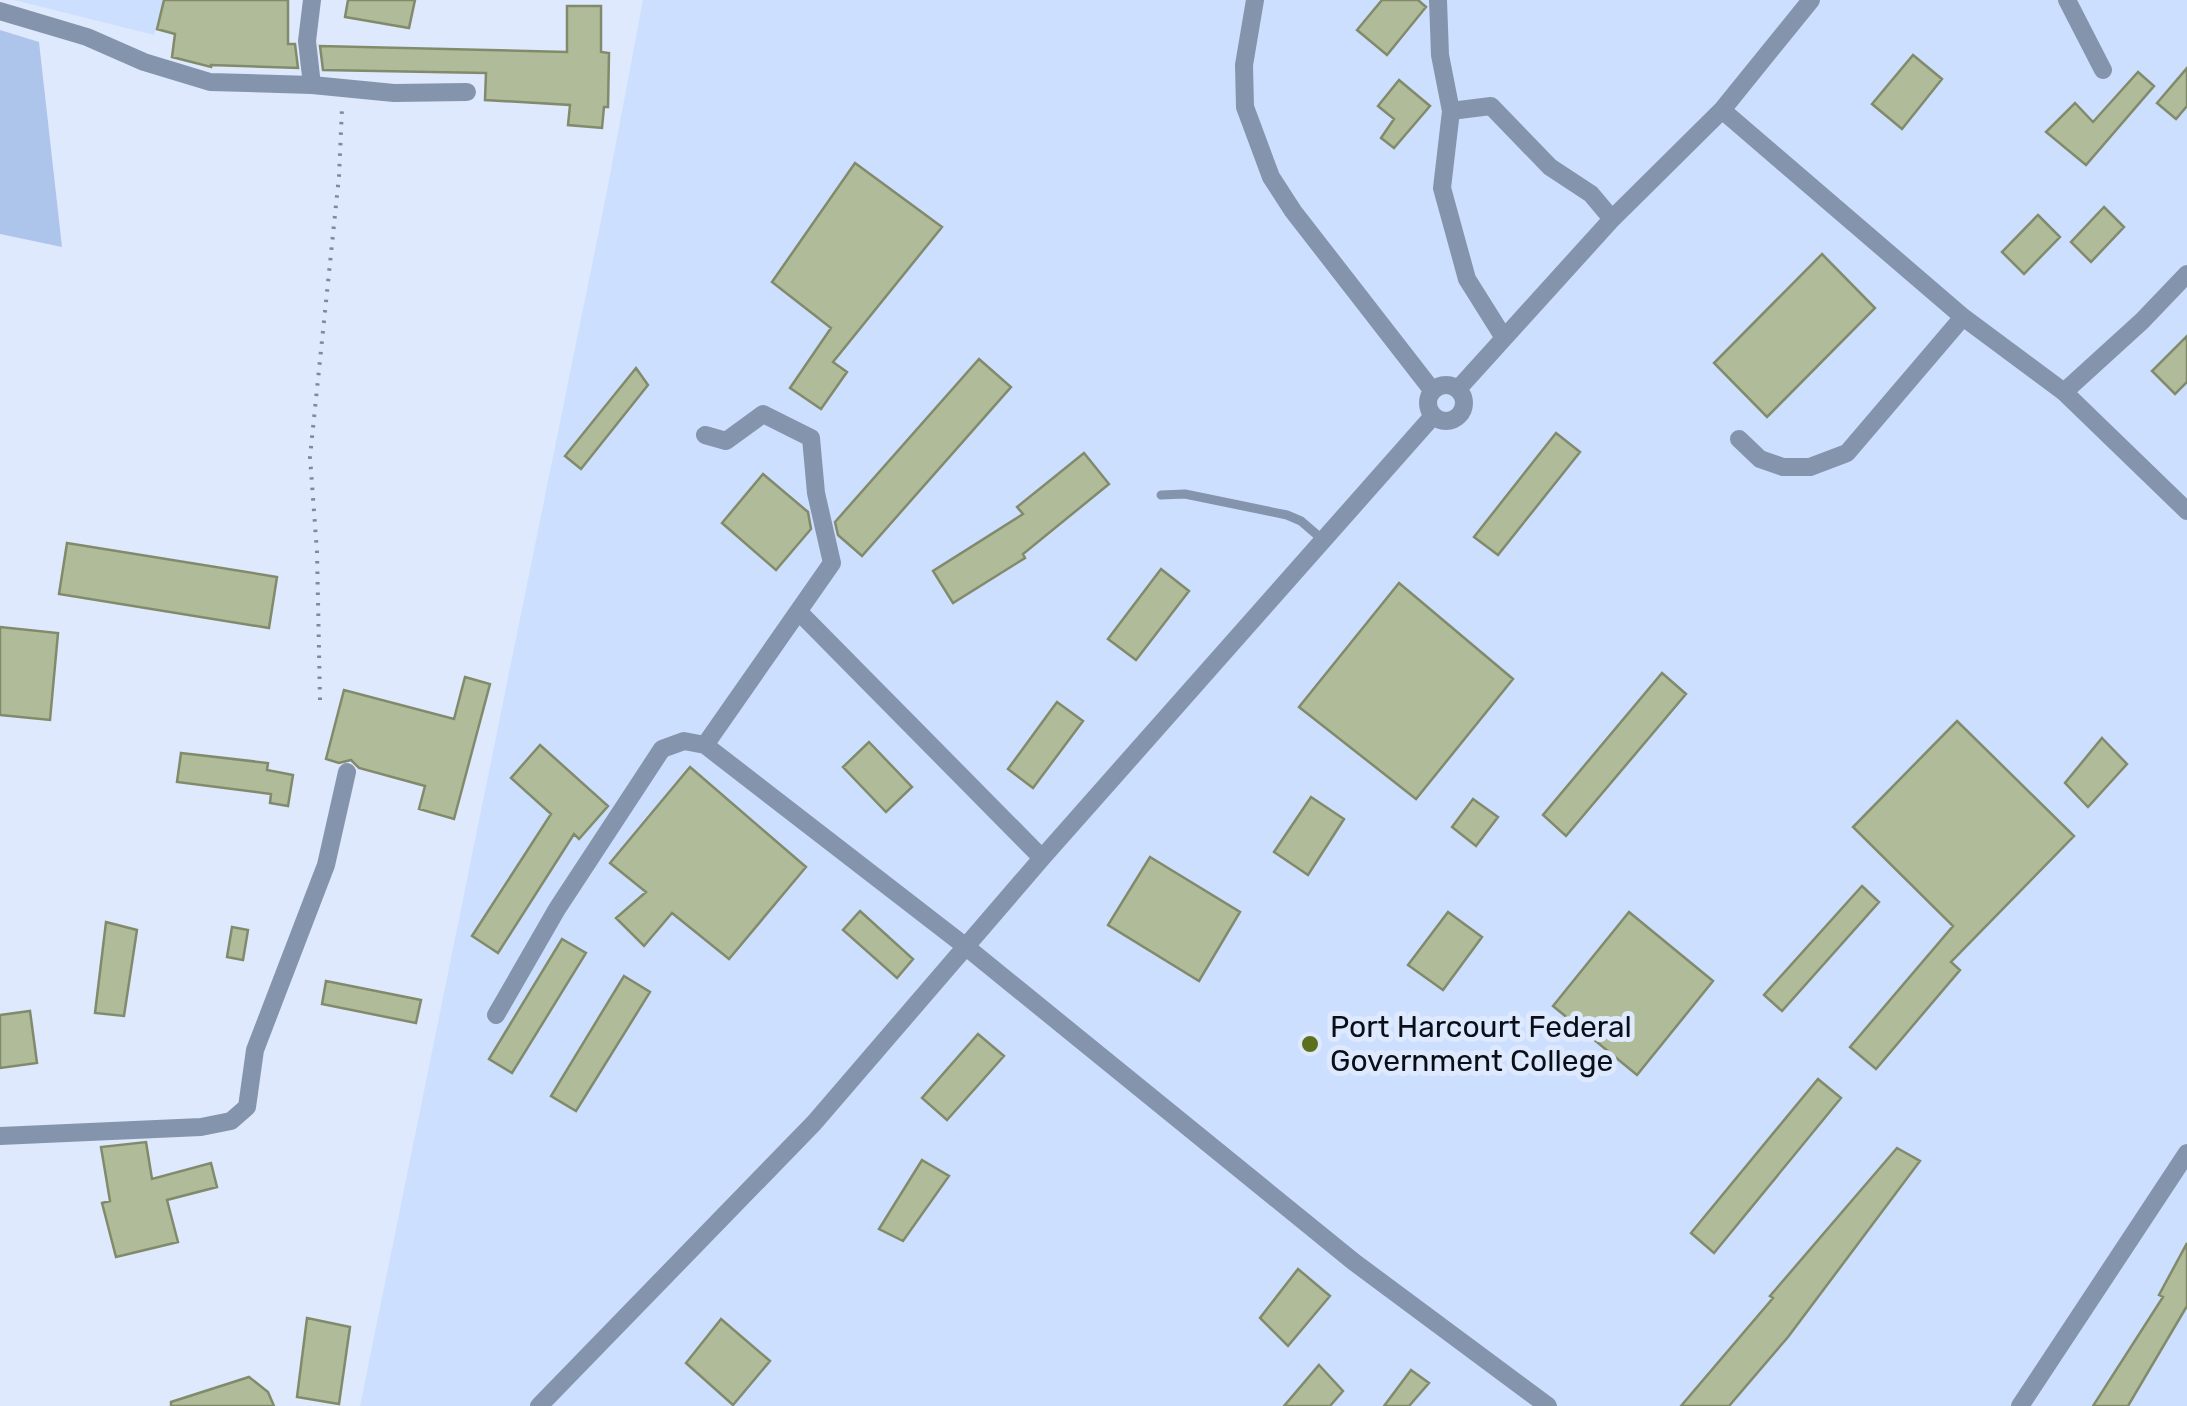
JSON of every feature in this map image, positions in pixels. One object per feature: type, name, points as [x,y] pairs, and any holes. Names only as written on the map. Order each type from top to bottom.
[{"type":"street","points":[[312,0],[307,40],[312,86]]},
{"type":"street","points":[[1255,0],[1244,65],[1245,107],[1271,177],[1432,390]]},
{"type":"street","points":[[1438,0],[1440,54],[1451,111],[1442,188],[1467,279],[1504,338]]},
{"type":"street","points":[[1458,389],[1612,219],[1722,110],[1811,0]]},
{"type":"street","points":[[2067,0],[2103,70]]},
{"type":"street","points":[[0,12],[87,37],[144,62],[210,82],[394,93],[467,92]]},
{"type":"street","points":[[1451,111],[1491,106],[1550,167],[1592,194],[1612,219]]},
{"type":"street","points":[[1722,110],[1963,317],[2064,392],[2187,511]]},
{"type":"street","points":[[2064,392],[2187,274]]},
{"type":"street","points":[[1738,439],[1760,460],[1783,468],[1810,467],[1847,453],[1963,317]]},
{"type":"street","points":[[1445,384],[1458,389],[1464,402],[1459,415],[1446,421],[1433,416],[1428,404],[1432,390],[1445,384]]},
{"type":"street","points":[[704,744],[832,563],[816,494],[811,438],[763,414],[726,440],[706,435]]},
{"type":"street","points":[[539,1406],[814,1123],[1042,858],[1433,416]]},
{"type":"street","points":[[799,612],[1042,858]]},
{"type":"street","points":[[496,1015],[557,909],[662,748],[684,741],[704,744],[965,946],[1354,1262],[1548,1406]]},
{"type":"street","points":[[0,1136],[200,1127],[232,1121],[247,1107],[256,1050],[326,865],[347,772]]},
{"type":"street","points":[[2020,1406],[2187,1152]]},
{"type":"lane","points":[[1161,495],[1185,494],[1287,514],[1302,521],[1323,540]]},
{"type":"path","points":[[320,700],[310,457],[339,176],[343,88]]},
{"type":"shaded area","points":[[14,0],[163,0],[154,35]]},
{"type":"shaded area","name":"Port Harcourt Federal Government College","points":[[643,0],[2187,0],[2187,1406],[360,1406]]},
{"type":"shaded area","points":[[0,30],[39,42],[62,247],[0,234]]},
{"type":"building","points":[[164,0],[288,0],[288,44],[295,44],[298,68],[211,67],[172,57],[175,34],[157,29]]},
{"type":"building","points":[[348,0],[415,0],[409,28],[345,17]]},
{"type":"building","points":[[1382,0],[1418,0],[1426,7],[1387,55],[1357,30]]},
{"type":"building","points":[[567,6],[601,6],[601,52],[609,53],[608,107],[604,107],[602,128],[568,125],[570,105],[485,100],[486,73],[323,70],[320,46],[567,52]]},
{"type":"building","points":[[1913,55],[1942,79],[1902,129],[1872,104]]},
{"type":"building","points":[[2187,68],[2187,106],[2176,119],[2157,103]]},
{"type":"building","points":[[2138,72],[2154,86],[2086,165],[2046,132],[2075,103],[2093,122]]},
{"type":"building","points":[[1399,80],[1430,106],[1394,148],[1381,138],[1394,119],[1378,106]]},
{"type":"building","points":[[855,163],[942,227],[833,362],[847,372],[821,409],[790,388],[831,328],[772,282]]},
{"type":"building","points":[[2104,207],[2124,227],[2091,262],[2071,242]]},
{"type":"building","points":[[2038,215],[2060,237],[2024,274],[2002,252]]},
{"type":"building","points":[[1822,254],[1875,308],[1767,417],[1714,363]]},
{"type":"building","points":[[2187,336],[2187,382],[2175,394],[2152,371]]},
{"type":"building","points":[[979,359],[1011,387],[862,556],[838,535],[835,522]]},
{"type":"building","points":[[636,368],[648,385],[581,469],[565,456]]},
{"type":"building","points":[[1556,433],[1580,452],[1498,555],[1474,537]]},
{"type":"building","points":[[1084,453],[1109,484],[1023,554],[1025,558],[953,603],[933,571],[1023,514],[1017,507]]},
{"type":"building","points":[[763,474],[808,512],[811,529],[776,570],[722,523]]},
{"type":"building","points":[[67,543],[277,577],[269,628],[59,594]]},
{"type":"building","points":[[1161,569],[1189,591],[1136,660],[1108,639]]},
{"type":"building","points":[[1399,583],[1513,679],[1416,799],[1299,707]]},
{"type":"building","points":[[0,627],[58,633],[50,720],[0,715]]},
{"type":"building","points":[[1662,673],[1686,694],[1566,836],[1543,815]]},
{"type":"building","points":[[465,677],[490,684],[454,819],[419,809],[425,786],[359,768],[351,760],[339,763],[326,759],[344,690],[454,719]]},
{"type":"building","points":[[1057,702],[1083,721],[1033,788],[1008,769]]},
{"type":"building","points":[[1957,721],[2074,836],[1951,962],[1960,970],[1876,1069],[1850,1047],[1953,926],[1853,827]]},
{"type":"building","points":[[2102,738],[2127,764],[2088,807],[2065,783]]},
{"type":"building","points":[[869,742],[912,787],[886,812],[843,767]]},
{"type":"building","points":[[540,745],[608,806],[579,839],[574,834],[498,953],[472,936],[551,814],[511,778]]},
{"type":"building","points":[[181,753],[268,763],[267,770],[293,775],[288,806],[270,803],[271,794],[177,782]]},
{"type":"building","points":[[690,767],[806,867],[729,959],[672,913],[644,946],[616,918],[646,892],[610,863]]},
{"type":"building","points":[[1311,797],[1344,819],[1308,875],[1274,852]]},
{"type":"building","points":[[1473,799],[1498,817],[1476,846],[1452,827]]},
{"type":"building","points":[[1150,857],[1240,912],[1199,981],[1108,925]]},
{"type":"building","points":[[1862,886],[1879,902],[1782,1011],[1764,995]]},
{"type":"building","points":[[860,911],[913,959],[897,978],[843,930]]},
{"type":"building","points":[[1448,912],[1482,937],[1443,990],[1408,965]]},
{"type":"building","points":[[1629,912],[1713,981],[1637,1075],[1553,1006]]},
{"type":"building","points":[[106,922],[137,930],[124,1016],[95,1013]]},
{"type":"building","points":[[232,927],[248,930],[243,960],[227,957]]},
{"type":"building","points":[[562,939],[586,953],[512,1073],[489,1059]]},
{"type":"building","points":[[624,976],[650,992],[576,1111],[551,1096]]},
{"type":"building","points":[[326,981],[421,1000],[416,1023],[322,1004]]},
{"type":"building","points":[[30,1011],[37,1063],[0,1068],[0,1015]]},
{"type":"building","points":[[978,1034],[1004,1056],[947,1120],[922,1098]]},
{"type":"building","points":[[1818,1079],[1841,1098],[1714,1253],[1691,1233]]},
{"type":"building","points":[[146,1142],[152,1179],[211,1163],[217,1187],[167,1200],[178,1242],[116,1257],[102,1203],[110,1201],[101,1147]]},
{"type":"building","points":[[1897,1148],[1920,1161],[1788,1337],[1729,1406],[1681,1406],[1773,1298],[1770,1296]]},
{"type":"building","points":[[922,1160],[949,1176],[903,1241],[879,1229]]},
{"type":"building","points":[[2187,1243],[2187,1306],[2128,1406],[2093,1406],[2163,1297],[2159,1295]]},
{"type":"building","points":[[1298,1269],[1330,1296],[1288,1346],[1260,1318]]},
{"type":"building","points":[[307,1318],[350,1327],[339,1404],[297,1397]]},
{"type":"building","points":[[721,1319],[770,1361],[733,1405],[686,1363]]},
{"type":"building","points":[[1319,1365],[1343,1391],[1330,1406],[1284,1406]]},
{"type":"building","points":[[1411,1370],[1429,1383],[1409,1406],[1384,1406]]},
{"type":"building","points":[[249,1377],[268,1392],[274,1406],[171,1406],[171,1402]]},
{"type":"place","name":"Port Harcourt Federal Government College","points":[[1310,1044]]}]
